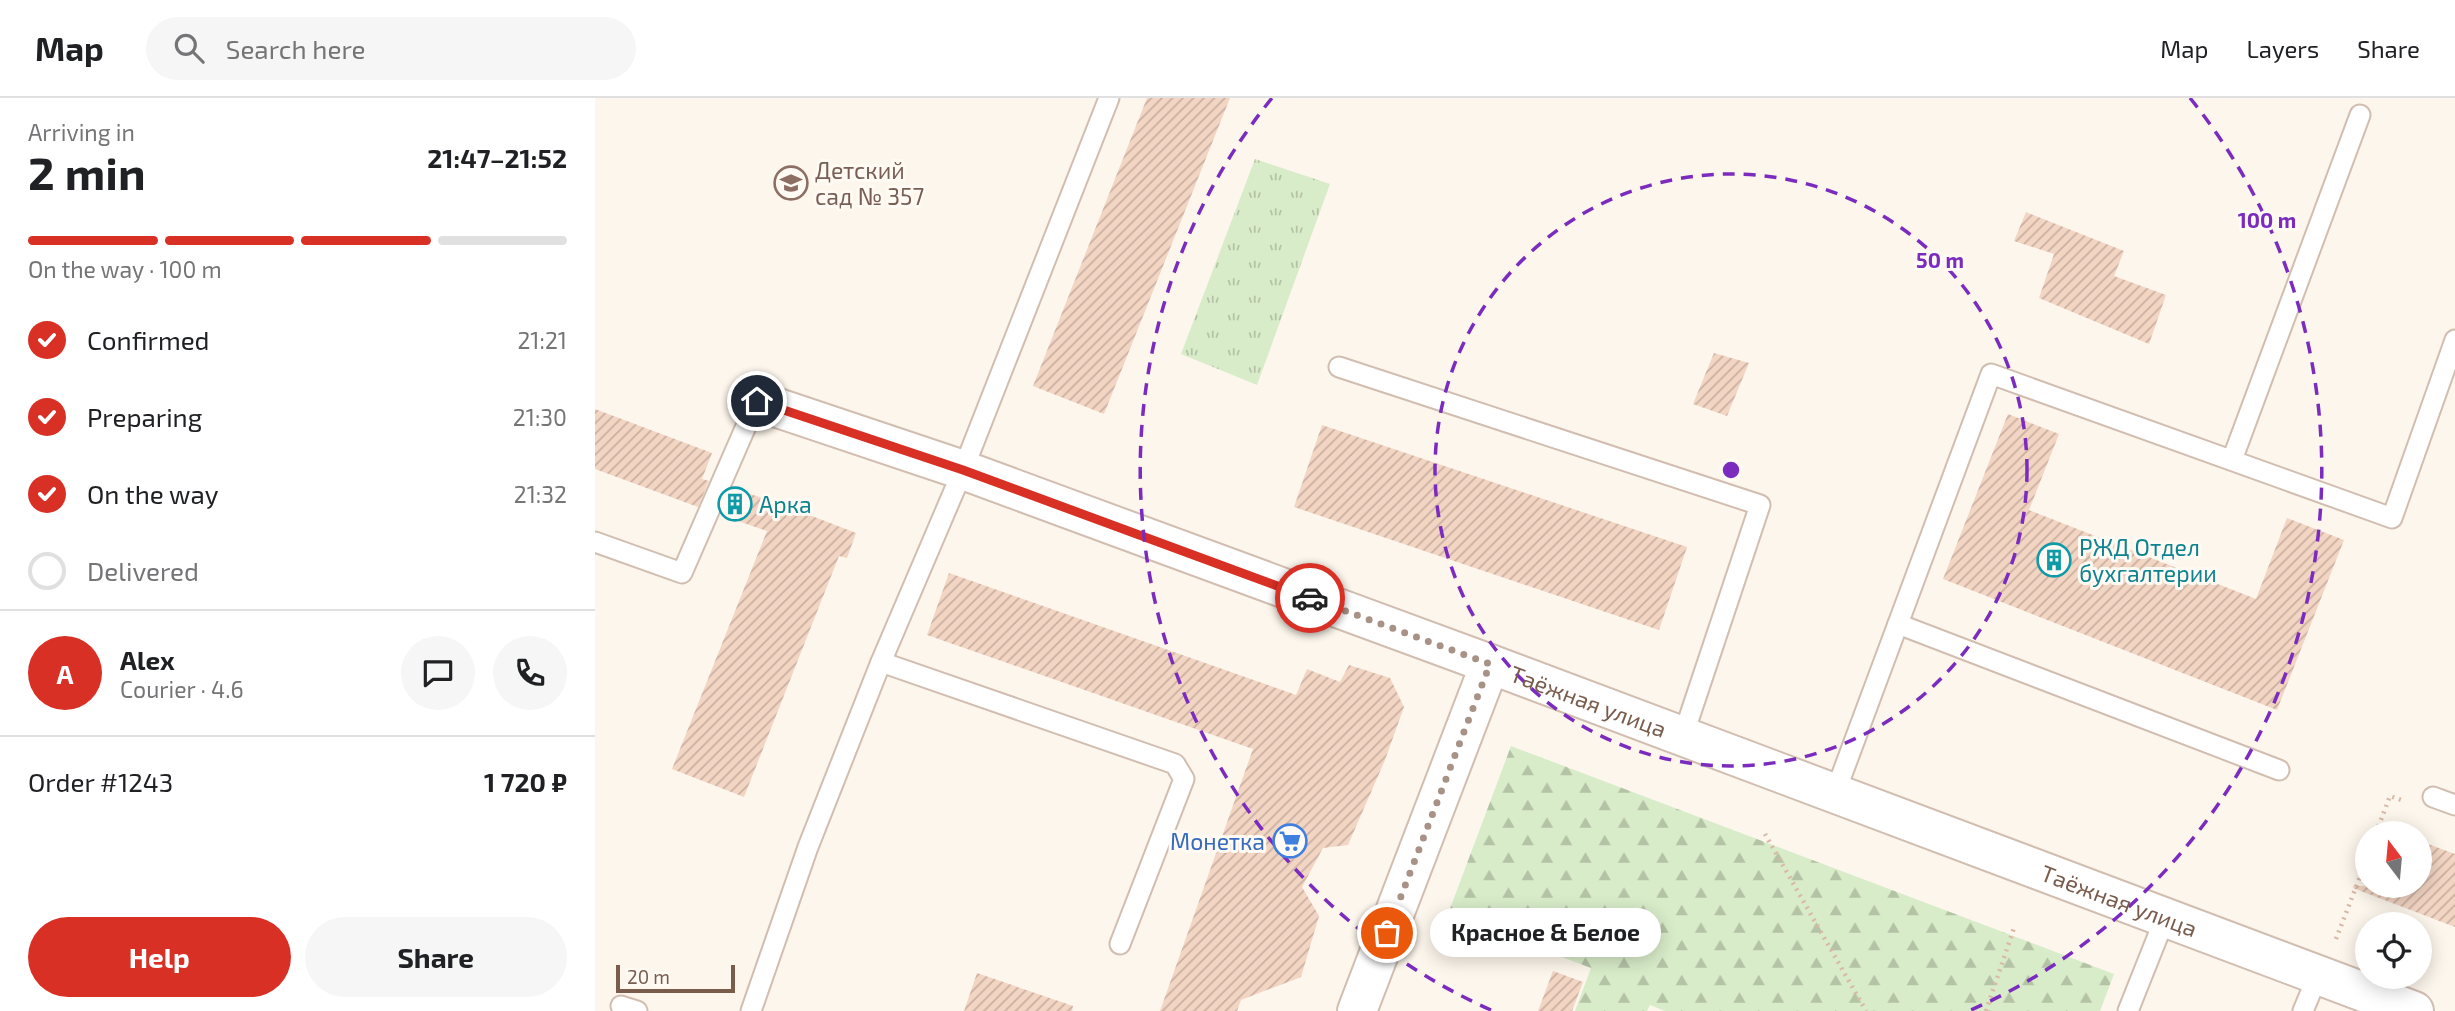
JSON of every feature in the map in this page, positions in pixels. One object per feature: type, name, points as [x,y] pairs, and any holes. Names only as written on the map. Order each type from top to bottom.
[{"type":"street","name":"Таёжная улица","points":[[757,401],[963,470],[1490,664],[2414,1011]]},
{"type":"street","points":[[1357,1011],[1490,664]]},
{"type":"lane","points":[[751,1011],[808,847],[881,662],[963,470],[1109,98]]},
{"type":"lane","points":[[2232,460],[2360,116]]},
{"type":"lane","points":[[1835,793],[1991,374],[2392,518],[2455,340]]},
{"type":"lane","points":[[1339,367],[1761,505],[1683,736]]},
{"type":"lane","points":[[595,542],[682,573],[757,401]]},
{"type":"lane","points":[[1898,624],[2279,770]]},
{"type":"lane","points":[[881,662],[1175,764],[1184,779],[1120,944]]},
{"type":"lane","points":[[2434,797],[2455,805]]},
{"type":"lane","points":[[2129,1011],[2165,918]]},
{"type":"lane","points":[[2303,1011],[2318,975]]},
{"type":"path","points":[[1765,834],[1866,1011]]},
{"type":"path","points":[[2336,940],[2355,890]]},
{"type":"path","points":[[1986,1011],[2014,928]]},
{"type":"green space","points":[[1255,159],[1330,184],[1257,385],[1181,354]]},
{"type":"green space","points":[[1511,746],[2114,974],[2100,1011],[1665,1011],[1650,1005],[1647,1011],[1575,1011],[1591,968],[1448,914]]},
{"type":"building","points":[[1147,98],[1230,98],[1104,414],[1033,386]]},
{"type":"building","points":[[2026,212],[2124,251],[2114,276],[2166,295],[2149,344],[2039,298],[2054,254],[2014,241]]},
{"type":"building","points":[[1714,353],[1749,363],[1727,416],[1693,404]]},
{"type":"building","points":[[595,409],[712,453],[702,479],[709,481],[698,507],[595,469]]},
{"type":"building","name":"РЖД Отдел бухгалтерии","points":[[2008,414],[2059,434],[2029,510],[2256,599],[2287,518],[2344,540],[2277,710],[1943,579]]},
{"type":"building","points":[[1322,425],[1687,547],[1659,630],[1294,507]]},
{"type":"building","points":[[732,488],[856,533],[847,558],[839,556],[744,797],[672,769],[767,531],[721,515]]},
{"type":"building","points":[[949,573],[1296,695],[1307,669],[1340,682],[1349,665],[1390,678],[1404,707],[1385,760],[1348,845],[1323,848],[1302,887],[1319,916],[1301,977],[1241,1000],[1237,1011],[1160,1011],[1253,749],[927,635]]},
{"type":"building","points":[[2433,846],[2455,854],[2455,927],[2432,918],[2432,912],[2416,912],[2379,898],[2433,898]]},
{"type":"building","points":[[1553,971],[1583,982],[1572,1011],[1538,1011]]},
{"type":"building","points":[[977,973],[1073,1006],[1072,1011],[964,1011]]},
{"type":"way so far","points":[[1310,598],[1490,664],[1387,933]]},
{"type":"place","name":"Детский сад № 357","points":[[791,183]]},
{"type":"place","name":"Арка","points":[[735,504]]},
{"type":"place","name":"РЖД Отдел бухгалтерии","points":[[2054,560]]},
{"type":"place","name":"Монетка","points":[[1290,841]]},
{"type":"place","name":"Красное & Белое","points":[[1387,933]]},
{"type":"route","points":[[757,401],[963,470],[1310,598]]}]
